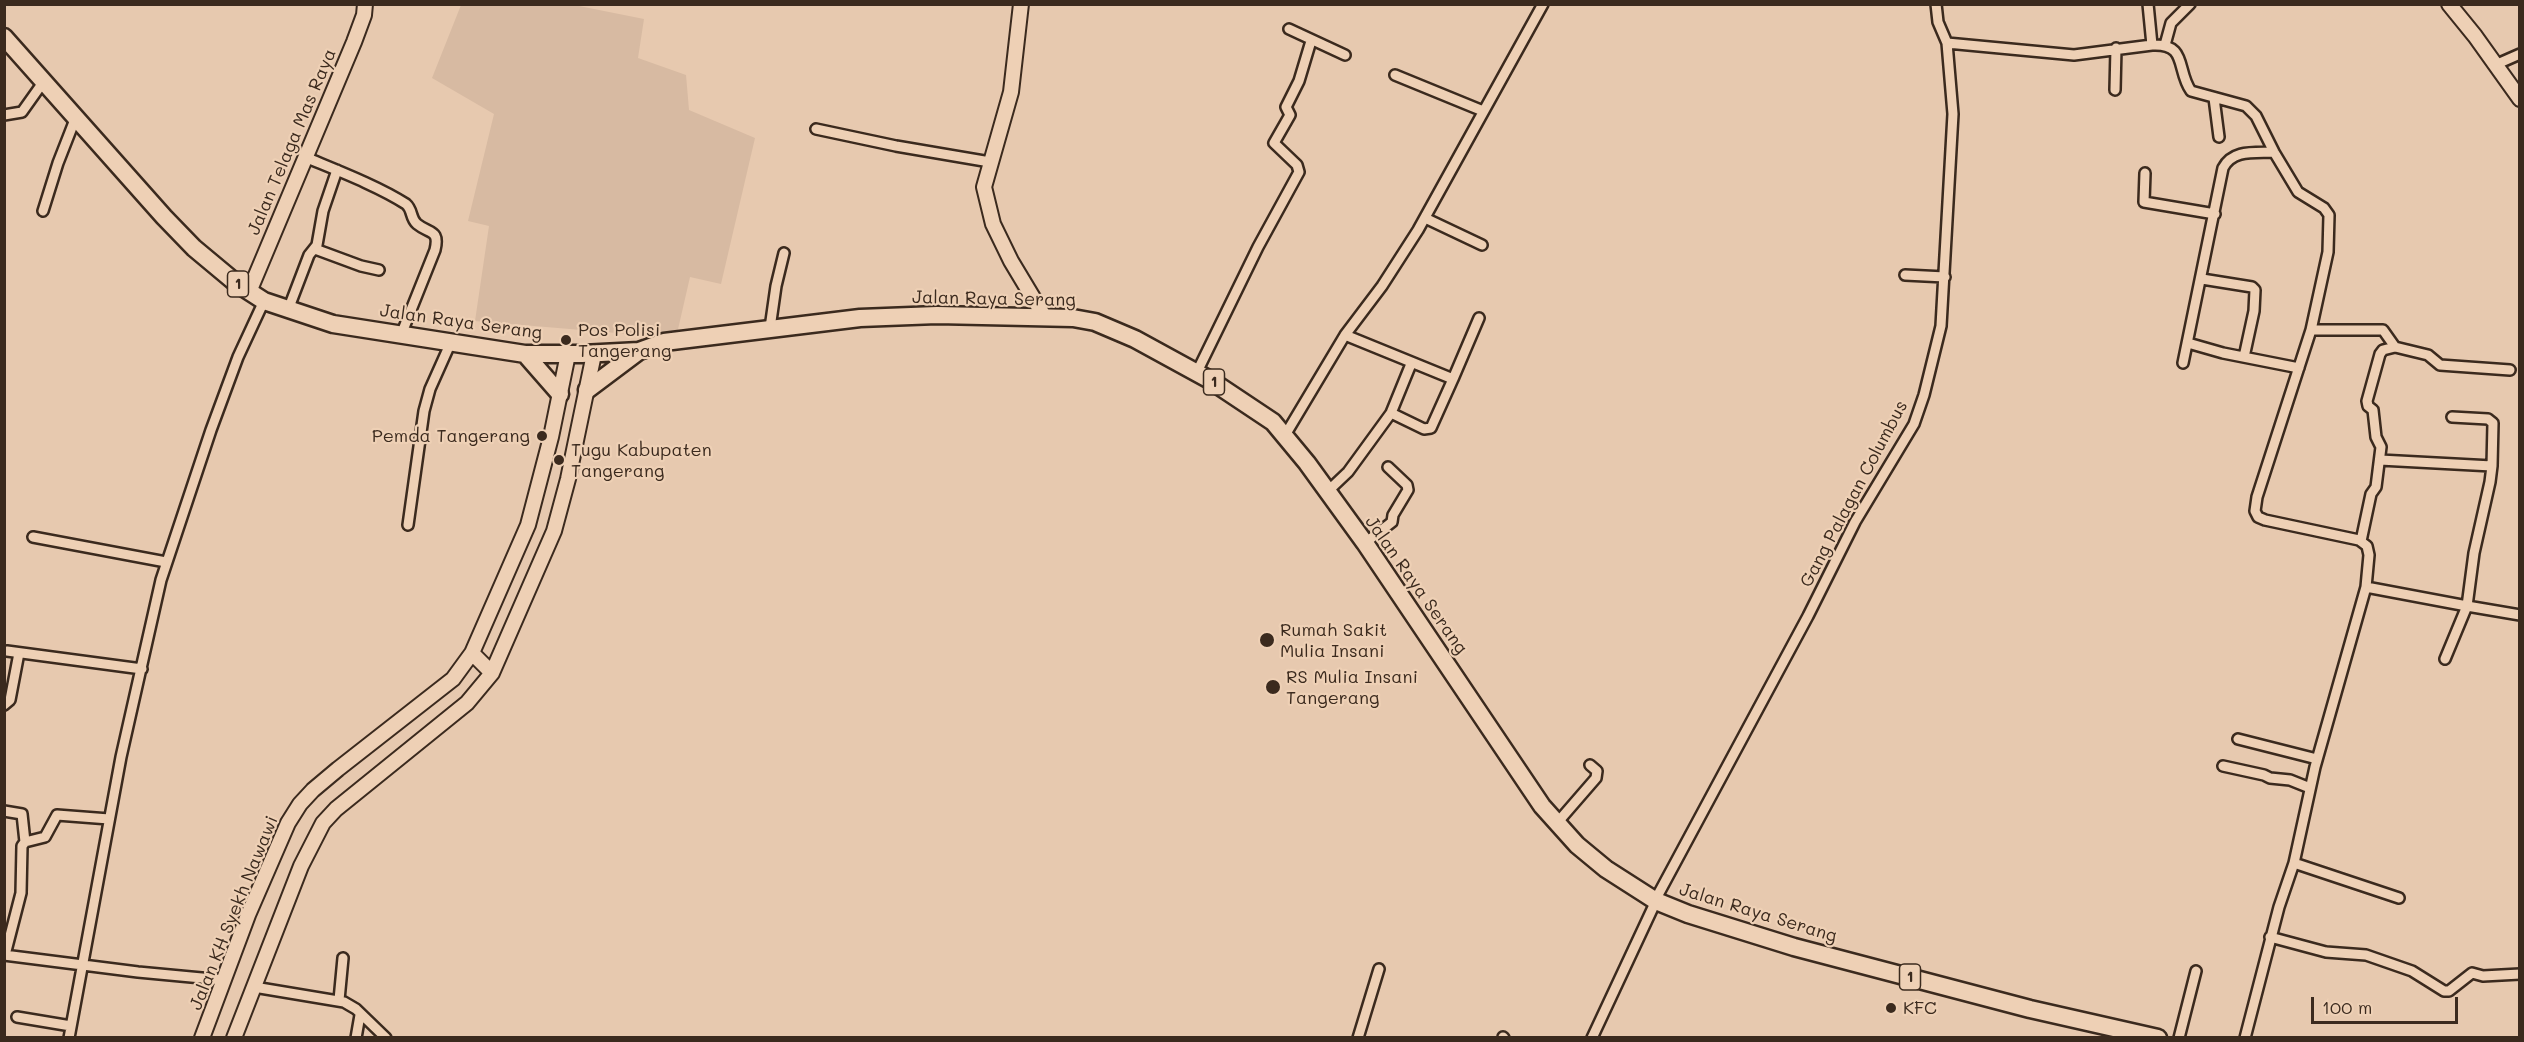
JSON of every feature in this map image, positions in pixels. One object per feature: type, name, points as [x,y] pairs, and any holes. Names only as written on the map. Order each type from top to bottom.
[{"type":"highway","name":"Jalan Raya Serang","points":[[4,37],[194,248],[249,292],[264,301],[333,324],[525,354],[594,354],[639,351],[657,343],[770,328],[860,318],[937,315],[1044,316],[1095,322],[1135,339],[1197,372],[1273,422],[1328,491],[1365,543],[1498,743],[1557,823],[1577,845],[1658,897],[1743,931],[1794,947],[2077,1020],[2158,1038]]},
{"type":"highway","points":[[587,390],[639,351]]},
{"type":"highway","points":[[525,354],[560,394]]},
{"type":"highway","name":"Jalan Raya Serang","points":[[2077,1020],[2115,1038]]},
{"type":"main road","name":"Jalan Telaga Mas Raya","points":[[249,292],[354,42],[364,15],[365,4]]},
{"type":"main road","points":[[1021,4],[1011,92],[984,187],[993,224],[1011,261],[1044,316]]},
{"type":"main road","points":[[2449,4],[2520,99]]},
{"type":"main road","name":"Jalan KH Syekh Nawawi","points":[[202,1038],[248,915],[288,823],[300,804],[313,789],[453,679],[472,653],[528,525],[552,437],[568,354]]},
{"type":"main road","points":[[234,1038],[302,866],[323,823],[336,809],[467,703],[492,673],[554,531],[594,354]]},
{"type":"main road","points":[[472,653],[492,673]]},
{"type":"street","points":[[1284,437],[1345,335],[1382,286],[1425,218],[1543,4]]},
{"type":"street","name":"Gang Palagan Columbus","points":[[1592,1038],[1658,897],[1808,616],[1855,522],[1914,424],[1941,326],[1945,277],[1953,114],[1947,43],[1938,22],[1936,4]]},
{"type":"street","points":[[2148,4],[2152,45]]},
{"type":"street","points":[[2165,45],[2171,23],[2190,4]]},
{"type":"street","points":[[1289,29],[1344,55]]},
{"type":"street","points":[[1197,372],[1258,247],[1299,172],[1297,165],[1274,143],[1290,115],[1287,106],[1299,81],[1311,41]]},
{"type":"street","points":[[1947,43],[2074,55],[2116,48],[2165,45],[2175,51],[2191,91],[2236,102],[2246,106],[2256,116],[2298,192],[2324,208],[2329,215],[2328,252],[2311,330],[2257,497],[2255,511],[2258,517],[2265,520],[2361,541],[2367,546],[2369,555],[2366,587],[2310,788],[2294,863],[2270,937],[2245,1038]]},
{"type":"street","points":[[2115,90],[2116,48]]},
{"type":"street","points":[[2495,65],[2520,54]]},
{"type":"street","points":[[1395,75],[1483,111]]},
{"type":"street","points":[[4,115],[22,112],[44,81]]},
{"type":"street","points":[[2214,98],[2219,137]]},
{"type":"street","points":[[43,211],[76,117]]},
{"type":"street","points":[[816,129],[990,162]]},
{"type":"street","points":[[2183,363],[2223,168],[2227,160],[2237,154],[2274,152]]},
{"type":"street","points":[[305,158],[337,170],[407,205],[417,224],[434,233],[437,240],[401,335]]},
{"type":"street","points":[[288,310],[309,255],[315,249],[322,226],[323,211],[337,170]]},
{"type":"street","points":[[2145,173],[2144,202],[2215,214]]},
{"type":"street","points":[[1425,218],[1482,245]]},
{"type":"street","points":[[315,249],[361,266],[379,270]]},
{"type":"street","points":[[770,328],[776,286],[784,253]]},
{"type":"street","points":[[1905,275],[1945,277]]},
{"type":"street","points":[[2202,279],[2252,287],[2255,290],[2254,311],[2244,357]]},
{"type":"street","points":[[69,1038],[109,819],[166,562],[230,378],[264,301]]},
{"type":"street","points":[[1391,413],[1424,429],[1431,428],[1479,318]]},
{"type":"street","points":[[2311,330],[2383,330],[2395,347]]},
{"type":"street","points":[[1345,335],[1411,364],[1453,379]]},
{"type":"street","points":[[408,525],[424,411],[430,389],[451,342]]},
{"type":"street","points":[[2188,343],[2299,368]]},
{"type":"street","points":[[2361,541],[2371,494],[2376,487],[2380,460],[2381,447],[2376,437],[2373,410],[2368,406],[2367,401],[2380,354],[2384,350],[2395,347],[2428,355],[2440,365],[2510,370]]},
{"type":"street","points":[[1328,491],[1348,472],[1391,413],[1411,364]]},
{"type":"street","points":[[2445,659],[2467,606],[2474,553],[2492,466],[2493,423],[2488,419],[2452,417]]},
{"type":"street","points":[[2380,460],[2492,466]]},
{"type":"street","points":[[1365,543],[1392,522],[1393,514],[1408,490],[1407,485],[1388,467]]},
{"type":"street","points":[[33,537],[166,562]]},
{"type":"street","points":[[2366,587],[2520,615]]},
{"type":"street","points":[[7,651],[142,669]]},
{"type":"street","points":[[4,705],[10,700],[20,653]]},
{"type":"street","points":[[2238,739],[2318,759]]},
{"type":"street","points":[[1557,823],[1596,778],[1597,771],[1590,765]]},
{"type":"street","points":[[2223,766],[2264,774],[2270,778],[2290,780],[2310,788]]},
{"type":"street","points":[[4,811],[22,814],[25,842],[21,854],[21,892],[5,955],[223,980]]},
{"type":"street","points":[[25,842],[45,837],[57,815],[109,819]]},
{"type":"street","points":[[2294,863],[2399,898]]},
{"type":"street","points":[[2270,937],[2326,952],[2366,955],[2412,971],[2444,991],[2449,991],[2472,973],[2483,976],[2520,974]]},
{"type":"street","points":[[339,1000],[343,958]]},
{"type":"street","points":[[1358,1038],[1379,969]]},
{"type":"street","points":[[2179,1038],[2196,971]]},
{"type":"street","points":[[254,987],[339,1000],[351,1005],[386,1038]]},
{"type":"street","points":[[356,1038],[360,1015]]},
{"type":"street","points":[[17,1017],[71,1026]]},
{"type":"shaded area","points":[[461,5],[574,5],[644,19],[638,58],[686,75],[689,110],[755,138],[721,284],[690,277],[676,338],[475,321],[489,226],[468,221],[494,114],[432,78]]},
{"type":"place","name":"Pos Polisi Tangerang","points":[[566,340]]},
{"type":"place","name":"Pemda Tangerang","points":[[542,436]]},
{"type":"place","name":"Tugu Kabupaten Tangerang","points":[[559,460]]},
{"type":"place","name":"Rumah Sakit Mulia Insani","points":[[1267,640]]},
{"type":"place","name":"RS Mulia Insani Tangerang","points":[[1273,687]]},
{"type":"place","name":"KFC","points":[[1891,1008]]}]
